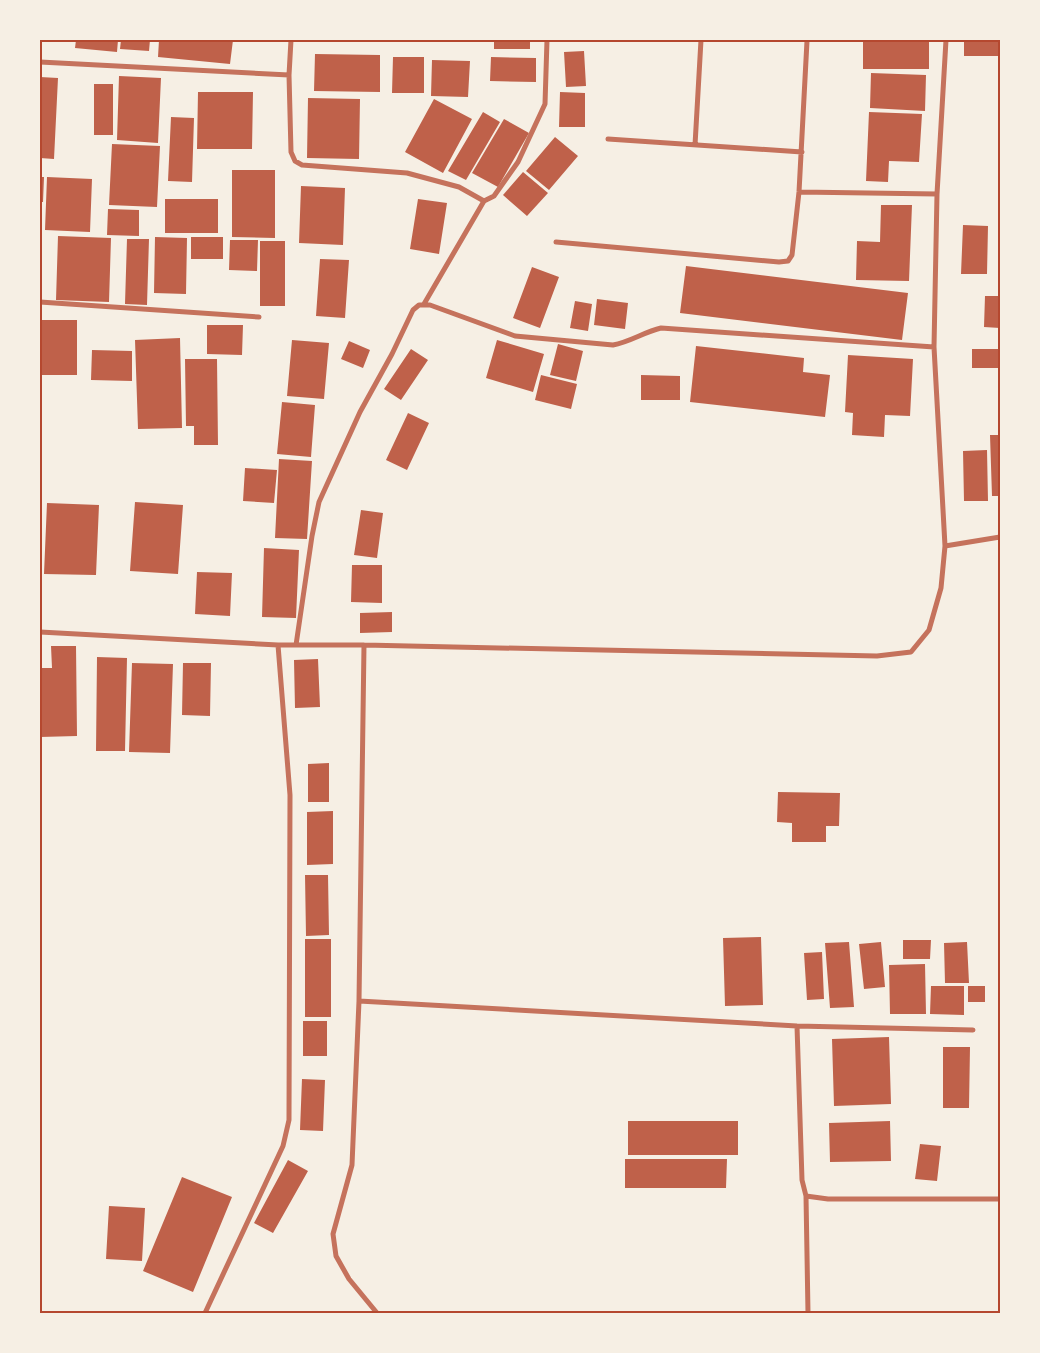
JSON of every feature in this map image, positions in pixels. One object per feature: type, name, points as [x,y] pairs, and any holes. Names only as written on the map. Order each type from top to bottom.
[{"type":"street","points":[[291,40],[289,75],[291,152],[295,161],[302,165],[407,173],[459,187],[484,201]]},
{"type":"street","points":[[424,304],[484,201],[494,196],[518,162],[545,104],[547,40]]},
{"type":"street","points":[[695,145],[701,40]]},
{"type":"street","points":[[40,632],[278,645],[364,645],[867,656],[911,652],[929,630],[941,588],[945,546],[934,347],[937,194],[946,40]]},
{"type":"street","points":[[556,242],[779,262],[788,261],[792,255],[799,192],[808,41]]},
{"type":"street","points":[[40,62],[289,75]]},
{"type":"street","points":[[608,139],[802,152]]},
{"type":"street","points":[[799,192],[937,194]]},
{"type":"street","points":[[40,302],[260,317]]},
{"type":"street","points":[[296,645],[312,536],[319,502],[360,412],[392,354],[413,310],[419,305],[424,304],[515,336],[613,345],[626,343],[648,331],[661,328],[934,347]]},
{"type":"street","points":[[945,546],[1000,537]]},
{"type":"street","points":[[204,1313],[283,1146],[289,1120],[290,795],[278,645]]},
{"type":"street","points":[[364,645],[359,1001],[352,1164],[333,1234],[336,1256],[349,1279],[377,1313]]},
{"type":"street","points":[[359,1001],[798,1026],[973,1030]]},
{"type":"street","points":[[798,1026],[802,1180],[806,1196],[808,1313]]},
{"type":"street","points":[[806,1196],[828,1199],[1000,1199]]},
{"type":"building","points":[[76,40],[118,40],[117,52],[75,48]]},
{"type":"building","points":[[121,40],[150,40],[149,51],[120,49]]},
{"type":"building","points":[[159,40],[233,40],[230,64],[158,57]]},
{"type":"building","points":[[494,40],[530,40],[530,49],[494,49]]},
{"type":"building","points":[[863,40],[929,40],[929,69],[863,69]]},
{"type":"building","points":[[964,40],[1000,40],[1000,56],[964,56]]},
{"type":"building","points":[[584,51],[586,86],[566,87],[564,52]]},
{"type":"building","points":[[315,54],[380,55],[380,92],[314,91]]},
{"type":"building","points":[[393,57],[424,57],[424,93],[392,93]]},
{"type":"building","points":[[491,57],[536,58],[536,82],[490,81]]},
{"type":"building","points":[[432,60],[470,61],[468,97],[431,96]]},
{"type":"building","points":[[871,73],[926,75],[925,111],[870,108]]},
{"type":"building","points":[[119,76],[161,78],[158,143],[117,140]]},
{"type":"building","points":[[40,77],[58,78],[54,159],[40,158]]},
{"type":"building","points":[[94,84],[113,84],[113,135],[94,135]]},
{"type":"building","points":[[198,92],[253,92],[252,149],[197,149]]},
{"type":"building","points":[[560,92],[585,93],[585,127],[559,127]]},
{"type":"building","points":[[308,98],[360,99],[359,159],[307,158]]},
{"type":"building","points":[[434,99],[472,119],[443,173],[405,152]]},
{"type":"building","points":[[483,112],[500,122],[466,180],[448,171]]},
{"type":"building","points":[[869,112],[922,114],[919,162],[889,161],[888,182],[866,181]]},
{"type":"building","points":[[171,117],[194,118],[192,182],[168,181]]},
{"type":"building","points":[[504,119],[529,133],[498,187],[472,173]]},
{"type":"building","points":[[555,137],[578,156],[549,190],[526,171]]},
{"type":"building","points":[[112,144],[160,146],[157,207],[109,205]]},
{"type":"building","points":[[232,170],[275,170],[275,238],[232,237]]},
{"type":"building","points":[[523,172],[548,193],[527,216],[503,195]]},
{"type":"building","points":[[40,177],[44,177],[43,202],[40,202]]},
{"type":"building","points":[[47,177],[92,179],[90,232],[45,230]]},
{"type":"building","points":[[301,186],[345,188],[343,245],[299,243]]},
{"type":"building","points":[[165,199],[218,199],[218,233],[165,233]]},
{"type":"building","points":[[418,199],[447,203],[439,254],[410,249]]},
{"type":"building","points":[[881,205],[912,205],[909,281],[856,280],[857,241],[880,242]]},
{"type":"building","points":[[108,209],[139,210],[139,236],[107,235]]},
{"type":"building","points":[[963,225],[988,226],[987,274],[961,274]]},
{"type":"building","points":[[58,236],[111,238],[109,302],[56,300]]},
{"type":"building","points":[[155,237],[187,238],[186,294],[154,293]]},
{"type":"building","points":[[191,237],[223,237],[223,259],[191,259]]},
{"type":"building","points":[[127,239],[149,239],[147,305],[125,304]]},
{"type":"building","points":[[230,240],[258,240],[257,271],[229,270]]},
{"type":"building","points":[[260,241],[285,241],[285,306],[260,306]]},
{"type":"building","points":[[320,259],[349,260],[345,318],[316,316]]},
{"type":"building","points":[[686,266],[908,293],[902,340],[680,313]]},
{"type":"building","points":[[532,267],[559,277],[540,328],[513,318]]},
{"type":"building","points":[[985,296],[1000,296],[1000,328],[984,327]]},
{"type":"building","points":[[597,299],[628,303],[625,329],[594,325]]},
{"type":"building","points":[[575,301],[592,304],[588,331],[570,328]]},
{"type":"building","points":[[40,320],[77,320],[77,375],[40,375]]},
{"type":"building","points":[[207,325],[243,325],[242,355],[207,354]]},
{"type":"building","points":[[180,338],[182,428],[138,429],[135,340]]},
{"type":"building","points":[[292,340],[329,343],[324,399],[287,396]]},
{"type":"building","points":[[497,340],[544,354],[533,392],[486,378]]},
{"type":"building","points":[[349,341],[370,350],[363,368],[341,359]]},
{"type":"building","points":[[558,344],[583,351],[576,381],[550,375]]},
{"type":"building","points":[[696,346],[804,358],[803,372],[830,375],[825,417],[690,402]]},
{"type":"building","points":[[411,349],[428,360],[401,400],[384,389]]},
{"type":"building","points":[[972,349],[1000,349],[1000,368],[972,368]]},
{"type":"building","points":[[92,350],[132,351],[132,381],[91,380]]},
{"type":"building","points":[[848,355],[913,359],[910,416],[885,415],[884,437],[852,435],[853,413],[845,412]]},
{"type":"building","points":[[185,359],[217,359],[218,445],[194,445],[194,426],[186,426]]},
{"type":"building","points":[[541,375],[577,384],[571,409],[535,400]]},
{"type":"building","points":[[641,375],[680,376],[680,400],[641,400]]},
{"type":"building","points":[[282,402],[315,405],[311,457],[277,454]]},
{"type":"building","points":[[408,413],[429,423],[407,470],[386,460]]},
{"type":"building","points":[[990,435],[1000,435],[1000,496],[992,496]]},
{"type":"building","points":[[987,450],[988,501],[964,501],[963,451]]},
{"type":"building","points":[[279,459],[312,461],[307,539],[275,538]]},
{"type":"building","points":[[245,468],[277,470],[274,503],[243,501]]},
{"type":"building","points":[[135,502],[183,505],[178,574],[130,571]]},
{"type":"building","points":[[47,503],[99,505],[96,575],[44,574]]},
{"type":"building","points":[[361,510],[383,513],[377,558],[354,555]]},
{"type":"building","points":[[264,548],[299,550],[296,618],[262,617]]},
{"type":"building","points":[[352,565],[382,565],[382,603],[351,602]]},
{"type":"building","points":[[197,572],[232,573],[230,616],[195,614]]},
{"type":"building","points":[[392,612],[392,632],[360,633],[360,613]]},
{"type":"building","points":[[51,646],[76,646],[77,736],[40,737],[40,668],[52,668]]},
{"type":"building","points":[[97,657],[127,658],[125,751],[96,751]]},
{"type":"building","points":[[318,659],[320,707],[295,708],[294,660]]},
{"type":"building","points":[[132,663],[173,664],[170,753],[129,752]]},
{"type":"building","points":[[183,663],[211,663],[210,716],[182,715]]},
{"type":"building","points":[[329,763],[329,802],[308,802],[308,764]]},
{"type":"building","points":[[778,792],[840,793],[839,826],[826,826],[826,842],[792,842],[792,823],[777,822]]},
{"type":"building","points":[[333,811],[333,864],[307,865],[307,812]]},
{"type":"building","points":[[305,875],[328,875],[329,935],[306,936]]},
{"type":"building","points":[[761,937],[763,1005],[725,1006],[723,938]]},
{"type":"building","points":[[305,939],[331,939],[331,1017],[305,1017]]},
{"type":"building","points":[[903,940],[931,940],[930,959],[903,959]]},
{"type":"building","points":[[849,942],[854,1007],[830,1008],[825,943]]},
{"type":"building","points":[[881,942],[885,987],[864,989],[859,944]]},
{"type":"building","points":[[967,942],[969,983],[945,983],[944,943]]},
{"type":"building","points":[[822,952],[824,999],[807,1000],[804,953]]},
{"type":"building","points":[[925,964],[926,1014],[890,1014],[889,965]]},
{"type":"building","points":[[931,986],[964,986],[964,1015],[930,1014]]},
{"type":"building","points":[[968,986],[985,986],[985,1002],[968,1002]]},
{"type":"building","points":[[303,1021],[327,1021],[327,1056],[303,1056]]},
{"type":"building","points":[[889,1037],[891,1104],[834,1106],[832,1039]]},
{"type":"building","points":[[943,1047],[970,1047],[969,1108],[943,1108]]},
{"type":"building","points":[[302,1079],[325,1080],[323,1131],[300,1130]]},
{"type":"building","points":[[628,1121],[738,1121],[738,1155],[628,1155]]},
{"type":"building","points":[[890,1121],[891,1161],[830,1162],[829,1123]]},
{"type":"building","points":[[920,1144],[941,1146],[937,1181],[915,1179]]},
{"type":"building","points":[[625,1159],[727,1159],[726,1188],[625,1188]]},
{"type":"building","points":[[288,1160],[308,1171],[273,1233],[254,1223]]},
{"type":"building","points":[[182,1177],[232,1197],[193,1292],[143,1271]]},
{"type":"building","points":[[109,1206],[145,1208],[142,1261],[106,1259]]}]
